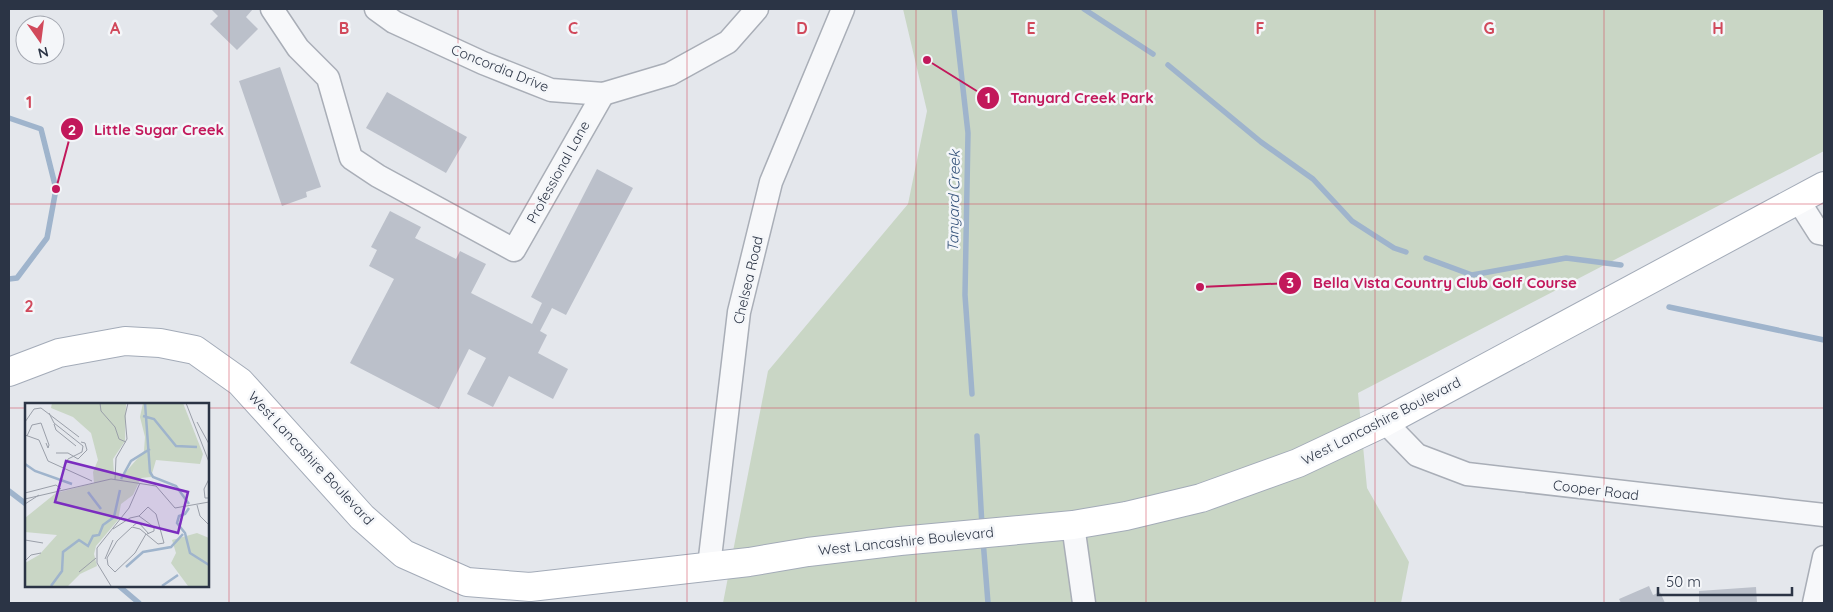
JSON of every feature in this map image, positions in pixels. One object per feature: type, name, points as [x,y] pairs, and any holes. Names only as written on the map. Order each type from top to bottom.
[{"type":"main road","name":"West Lancashire Boulevard","points":[[9,372],[60,353],[125,341],[160,343],[195,350],[240,382],[362,516],[404,554],[467,582],[530,587],[900,541],[1061,526],[1126,516],[1201,498],[1298,463],[1385,422],[1824,186]]},
{"type":"street","name":"Professional Lane","points":[[272,9],[298,48],[328,78],[351,158],[378,176],[514,250],[603,94]]},
{"type":"street","name":"Concordia Drive","points":[[376,9],[394,22],[483,64],[551,90],[603,94],[670,74],[720,47],[728,42],[757,9]]},
{"type":"street","name":"Chelsea Road","points":[[709,566],[740,312],[771,182],[843,9]]},
{"type":"street","points":[[1798,200],[1819,233],[1824,234]]},
{"type":"street","name":"Cooper Road","points":[[1385,422],[1417,455],[1467,474],[1824,515]]},
{"type":"street","points":[[1061,526],[1084,603]]},
{"type":"street","points":[[1814,603],[1824,557]]},
{"type":"green space","points":[[903,9],[1824,9],[1824,151],[1358,393],[1367,488],[1409,562],[1401,603],[723,603],[768,371],[908,204],[927,111]]},
{"type":"building","points":[[211,9],[253,9],[246,17],[258,29],[237,50],[210,24],[218,16]]},
{"type":"building","points":[[280,67],[321,187],[306,192],[307,197],[282,206],[239,81]]},
{"type":"building","points":[[387,92],[467,137],[446,173],[366,128]]},
{"type":"building","points":[[597,169],[633,188],[566,315],[552,308],[540,331],[547,335],[538,353],[568,369],[553,399],[509,376],[493,407],[467,394],[486,358],[469,349],[439,409],[350,363],[394,279],[369,266],[377,250],[371,247],[390,211],[421,227],[415,238],[456,259],[460,251],[486,264],[471,293],[532,324],[542,303],[531,297]]},
{"type":"building","points":[[1649,586],[1653,595],[1660,592],[1665,603],[1621,603],[1619,599]]},
{"type":"building","points":[[1756,587],[1757,603],[1699,603],[1699,591]]},
{"type":"waterway","name":"Tanyard Creek","points":[[954,9],[968,133],[965,295],[972,394]]},
{"type":"waterway","points":[[1084,9],[1153,54]]},
{"type":"waterway","points":[[1168,65],[1261,142],[1313,179],[1352,221],[1394,248],[1406,252]]},
{"type":"waterway","points":[[9,118],[41,129],[56,189],[47,238],[17,278],[9,279]]},
{"type":"waterway","points":[[1426,258],[1472,275],[1566,258],[1621,265]]},
{"type":"waterway","points":[[1669,307],[1824,340]]},
{"type":"waterway","name":"Tanyard Creek","points":[[977,436],[982,526]]},
{"type":"waterway","points":[[9,491],[25,503]]},
{"type":"waterway","name":"Tanyard Creek","points":[[983,540],[988,603]]},
{"type":"waterway","points":[[120,587],[139,603]]},
{"type":"place","name":"Tanyard Creek Park","points":[[927,60]]},
{"type":"place","name":"Little Sugar Creek","points":[[56,189]]},
{"type":"place","name":"Bella Vista Country Club Golf Course","points":[[1200,287]]}]
